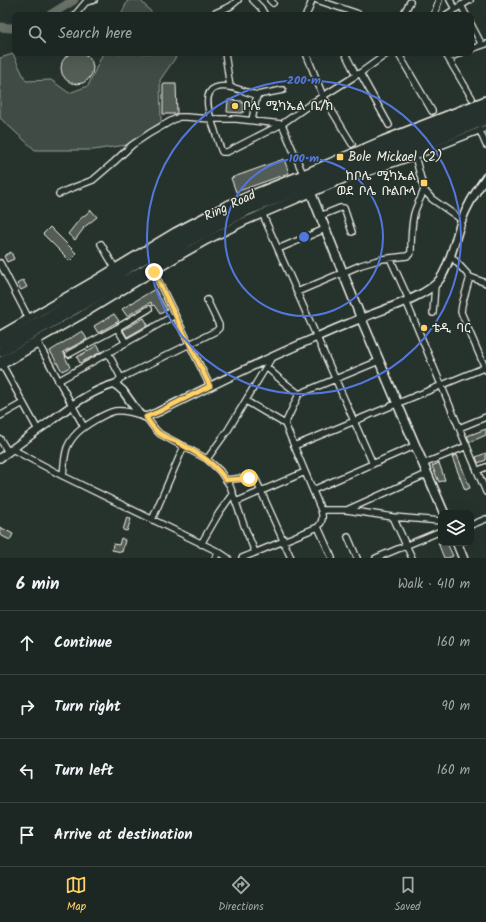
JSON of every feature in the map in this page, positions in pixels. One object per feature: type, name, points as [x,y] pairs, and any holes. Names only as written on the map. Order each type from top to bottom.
[{"type":"highway","name":"Ring Road","points":[[0,352],[142,271],[191,240],[249,210],[346,171],[365,158],[486,105]]},
{"type":"highway","name":"Ring Road","points":[[0,343],[192,231],[253,201],[486,114]]},
{"type":"main road","points":[[311,192],[361,318],[443,510]]},
{"type":"main road","points":[[458,546],[463,558]]},
{"type":"street","points":[[78,12],[86,2],[94,0]]},
{"type":"street","points":[[221,12],[238,0]]},
{"type":"street","points":[[253,0],[263,12]]},
{"type":"street","points":[[308,12],[312,0]]},
{"type":"street","points":[[317,0],[351,12]]},
{"type":"street","points":[[435,12],[439,0]]},
{"type":"street","points":[[450,0],[455,9]]},
{"type":"street","points":[[450,12],[470,0]]},
{"type":"street","points":[[405,12],[410,2]]},
{"type":"street","points":[[461,5],[464,12]]},
{"type":"street","points":[[474,29],[484,44],[474,48]]},
{"type":"street","points":[[225,56],[230,87]]},
{"type":"street","points":[[307,56],[324,96],[352,144]]},
{"type":"street","points":[[347,56],[390,125]]},
{"type":"street","points":[[283,90],[257,95],[241,89],[230,87],[214,88],[211,91],[208,102],[208,110],[222,152],[227,152],[282,124],[384,56]]},
{"type":"street","points":[[400,56],[432,111]]},
{"type":"street","points":[[446,56],[472,98]]},
{"type":"street","points":[[252,120],[257,95]]},
{"type":"street","points":[[0,335],[198,220],[250,195],[383,140],[486,100]]},
{"type":"street","points":[[59,194],[93,180],[132,146],[171,120],[179,117],[252,120],[282,124]]},
{"type":"street","points":[[38,430],[1,364],[177,257],[242,222],[311,192],[486,121]]},
{"type":"street","points":[[282,124],[303,174]]},
{"type":"street","points":[[334,183],[357,177],[486,128]]},
{"type":"street","points":[[480,131],[486,145]]},
{"type":"street","points":[[415,156],[424,190],[432,200],[462,220]]},
{"type":"street","points":[[63,476],[66,450],[76,433],[113,411],[130,412],[143,416],[158,412],[241,371],[361,318],[407,300],[435,285],[440,280],[451,256],[462,220],[474,194],[486,177]]},
{"type":"street","points":[[297,292],[361,265],[373,261],[407,256],[411,253],[412,221],[424,190]]},
{"type":"street","points":[[320,216],[340,208],[344,208],[352,232]]},
{"type":"street","points":[[262,213],[373,464]]},
{"type":"street","points":[[278,249],[325,229]]},
{"type":"street","points":[[101,244],[115,268]]},
{"type":"street","points":[[451,256],[470,277],[486,283]]},
{"type":"street","points":[[390,258],[441,386],[486,492]]},
{"type":"street","points":[[0,262],[29,319]]},
{"type":"street","points":[[154,272],[210,386]]},
{"type":"street","points":[[294,446],[486,368],[461,312],[470,277]]},
{"type":"street","points":[[433,313],[435,285]]},
{"type":"street","points":[[0,458],[86,396],[109,385],[115,384],[122,378],[216,331],[218,325],[207,300]]},
{"type":"street","points":[[69,354],[149,309]]},
{"type":"street","points":[[58,381],[175,315]]},
{"type":"street","points":[[117,328],[126,343]]},
{"type":"street","points":[[38,342],[84,427]]},
{"type":"street","points":[[108,353],[122,378]]},
{"type":"street","points":[[207,460],[228,430],[272,357]]},
{"type":"street","points":[[285,424],[299,394],[379,361]]},
{"type":"street","points":[[266,367],[299,394]]},
{"type":"street","points":[[115,384],[123,391],[160,434],[207,460],[220,471],[230,486],[255,552]]},
{"type":"street","points":[[242,558],[318,527],[322,520],[321,510],[285,424],[246,401]]},
{"type":"street","points":[[0,416],[23,403]]},
{"type":"street","points":[[459,428],[486,417]]},
{"type":"street","points":[[0,439],[10,451],[228,558]]},
{"type":"street","points":[[313,490],[416,445]]},
{"type":"street","points":[[152,520],[184,446]]},
{"type":"street","points":[[423,464],[467,446]]},
{"type":"street","points":[[477,471],[486,468]]},
{"type":"street","points":[[236,502],[305,472]]},
{"type":"street","points":[[347,510],[428,474]]},
{"type":"street","points":[[226,480],[253,478],[258,482],[291,558]]},
{"type":"street","points":[[201,544],[218,513],[233,493]]},
{"type":"street","points":[[321,510],[347,510],[393,517],[438,520]]},
{"type":"street","points":[[393,517],[412,558]]},
{"type":"street","points":[[474,524],[486,519]]},
{"type":"street","points":[[318,527],[332,558]]},
{"type":"street","points":[[376,558],[438,532]]},
{"type":"street","points":[[348,537],[357,558]]},
{"type":"street","points":[[215,558],[218,552]]},
{"type":"shaded area","points":[[128,0],[140,0],[151,12],[122,12]]},
{"type":"shaded area","points":[[12,54],[12,56],[14,56],[26,81],[51,80],[69,93],[88,86],[102,56],[176,57],[160,80],[161,122],[126,145],[93,150],[35,150],[0,118],[0,58]]},
{"type":"building","points":[[67,56],[87,56],[93,68],[90,77],[86,81],[77,84],[68,81],[64,77],[61,68],[64,59]]},
{"type":"building","points":[[163,84],[176,84],[177,113],[175,114],[163,114]]},
{"type":"building","name":"ቦሌ ሚካኤል ቤ/ክ","points":[[228,100],[242,101],[242,103],[244,103],[244,112],[227,112]]},
{"type":"building","points":[[284,159],[289,173],[236,192],[231,178]]},
{"type":"building","points":[[91,210],[97,217],[83,228],[75,240],[68,234],[79,220]]},
{"type":"building","points":[[50,227],[77,254],[70,261],[43,234]]},
{"type":"building","points":[[11,252],[14,259],[7,262],[4,256]]},
{"type":"building","points":[[23,280],[27,287],[21,290],[17,284]]},
{"type":"building","points":[[155,289],[167,310],[160,314],[154,305],[152,306],[151,302],[127,316],[122,309]]},
{"type":"building","points":[[114,314],[119,321],[98,333],[94,326]]},
{"type":"building","points":[[144,318],[148,325],[127,337],[123,330]]},
{"type":"building","points":[[82,331],[87,339],[63,352],[70,367],[62,371],[50,351]]},
{"type":"building","points":[[98,345],[101,352],[80,363],[77,357]]},
{"type":"building","points":[[486,429],[486,435],[470,442],[467,436]]},
{"type":"building","points":[[486,453],[486,460],[478,463],[476,457]]},
{"type":"building","points":[[457,455],[470,488],[465,490],[452,457]]},
{"type":"building","points":[[439,463],[445,480],[439,482],[432,466]]},
{"type":"building","points":[[127,517],[131,519],[127,531],[123,530]]},
{"type":"building","points":[[0,527],[13,534],[10,540],[0,535]]},
{"type":"building","points":[[121,538],[125,540],[122,552],[112,550],[113,544],[119,545]]},
{"type":"building","points":[[439,546],[448,546],[453,556],[444,558]]},
{"type":"waterway","points":[[55,12],[74,0]]},
{"type":"waterway","points":[[0,27],[12,28]]},
{"type":"place","name":"ቦሌ ሚካኤል ቤ/ክ","points":[[235,106]]},
{"type":"place","name":"Bole Mickael (2)","points":[[340,157]]},
{"type":"place","name":"ከቦሌ ሚካኤል ወደ ቦሌ ቡልቡላ","points":[[424,183]]},
{"type":"place","name":"ቴዲ ባር","points":[[424,328]]},
{"type":"route","points":[[154,272],[210,386],[146,417],[160,434],[207,460],[220,471],[226,480],[249,478]]}]
